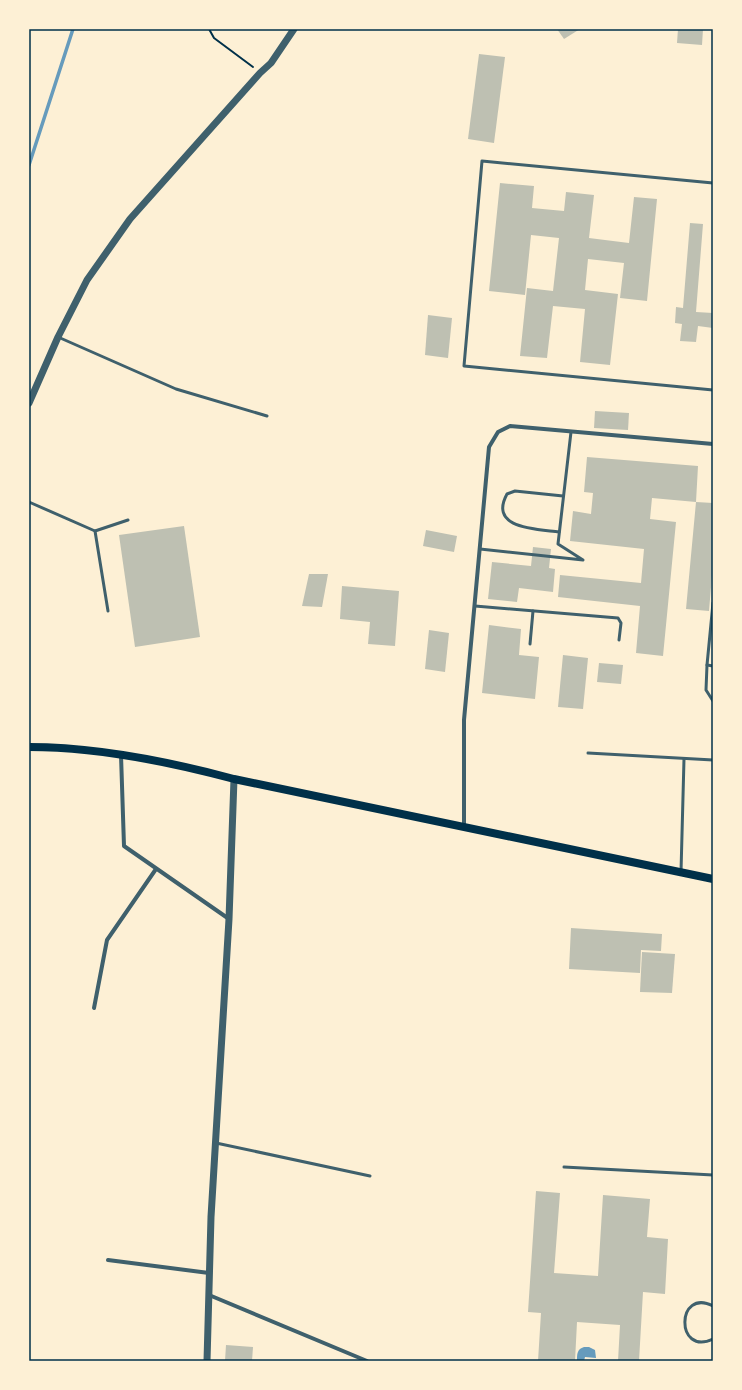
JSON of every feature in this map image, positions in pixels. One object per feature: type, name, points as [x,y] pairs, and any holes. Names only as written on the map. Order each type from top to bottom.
[{"type":"main road","points":[[29,747],[61,747],[121,754],[195,768],[234,779],[713,879]]},
{"type":"street","points":[[29,403],[58,337],[87,280],[130,219],[260,73],[271,63],[294,29]]},
{"type":"street","points":[[464,828],[464,720],[489,447],[498,432],[510,426],[713,444]]},
{"type":"street","points":[[121,754],[124,846],[230,920]]},
{"type":"street","points":[[207,1361],[211,1217],[230,920],[234,779]]},
{"type":"street","points":[[94,1008],[107,940],[156,869]]},
{"type":"street","points":[[108,1260],[209,1273]]},
{"type":"street","points":[[208,1294],[367,1361]]},
{"type":"lane","points":[[713,183],[482,161],[464,366],[713,390]]},
{"type":"lane","points":[[58,337],[176,388],[268,416]]},
{"type":"lane","points":[[480,549],[582,560],[558,544],[571,432]]},
{"type":"lane","points":[[559,532],[523,528],[515,525],[508,520],[502,510],[503,502],[507,494],[515,491],[563,496]]},
{"type":"lane","points":[[29,502],[95,532],[128,520]]},
{"type":"lane","points":[[95,532],[108,611]]},
{"type":"lane","points":[[713,603],[706,666],[706,690],[713,701]]},
{"type":"lane","points":[[475,606],[618,618],[621,623],[619,640]]},
{"type":"lane","points":[[530,644],[533,611]]},
{"type":"lane","points":[[706,666],[713,666]]},
{"type":"lane","points":[[588,753],[713,760]]},
{"type":"lane","points":[[681,872],[684,759]]},
{"type":"lane","points":[[216,1143],[370,1176]]},
{"type":"lane","points":[[564,1167],[713,1175]]},
{"type":"lane","points":[[713,1306],[703,1303],[696,1304],[686,1313],[684,1320],[686,1332],[691,1338],[703,1342],[713,1339]]},
{"type":"path","points":[[209,29],[214,38],[260,73]]},
{"type":"water","points":[[584,1347],[589,1347],[595,1350],[596,1358],[585,1357],[584,1361],[577,1361],[578,1352]]},
{"type":"building","points":[[557,29],[580,29],[564,39]]},
{"type":"building","points":[[678,29],[703,29],[702,45],[677,43]]},
{"type":"building","points":[[479,54],[505,57],[494,143],[468,139]]},
{"type":"building","points":[[500,183],[534,186],[532,208],[564,211],[566,192],[594,195],[589,238],[629,243],[634,197],[657,199],[647,301],[620,298],[624,263],[588,259],[585,290],[618,294],[610,365],[580,362],[585,309],[553,306],[547,358],[520,356],[527,288],[553,291],[559,238],[531,235],[525,295],[489,291]]},
{"type":"building","points":[[690,223],[703,224],[696,312],[713,313],[713,328],[698,326],[696,342],[680,341],[682,324],[675,323],[676,307],[683,308]]},
{"type":"building","points":[[428,315],[452,318],[448,358],[425,355]]},
{"type":"building","points":[[595,411],[629,413],[628,430],[594,428]]},
{"type":"building","points":[[587,457],[698,466],[696,502],[652,498],[650,519],[676,522],[663,656],[636,653],[640,606],[558,597],[560,575],[641,583],[644,549],[570,541],[573,511],[591,514],[593,493],[584,492]]},
{"type":"building","points":[[696,502],[713,503],[713,563],[709,611],[686,609]]},
{"type":"building","points":[[184,526],[200,637],[135,647],[119,535]]},
{"type":"building","points":[[426,530],[457,536],[454,552],[423,546]]},
{"type":"building","points":[[533,547],[551,549],[549,568],[555,569],[553,592],[519,588],[517,602],[488,599],[492,562],[531,566]]},
{"type":"building","points":[[309,574],[328,574],[322,607],[302,606]]},
{"type":"building","points":[[342,586],[399,591],[395,646],[368,644],[370,622],[340,619]]},
{"type":"building","points":[[489,625],[521,629],[519,655],[539,657],[535,699],[482,693]]},
{"type":"building","points":[[429,630],[449,633],[445,672],[425,669]]},
{"type":"building","points":[[563,655],[588,658],[583,709],[558,707]]},
{"type":"building","points":[[599,663],[623,665],[621,684],[597,682]]},
{"type":"building","points":[[571,928],[662,934],[661,951],[641,950],[640,973],[569,969]]},
{"type":"building","points":[[642,952],[675,954],[672,993],[640,992]]},
{"type":"building","points":[[536,1191],[560,1193],[554,1273],[598,1276],[603,1195],[650,1199],[647,1237],[668,1239],[665,1294],[643,1292],[639,1361],[618,1361],[620,1325],[577,1322],[575,1361],[538,1361],[541,1313],[528,1312]]},
{"type":"building","points":[[226,1345],[253,1347],[252,1361],[225,1361]]},
{"type":"waterway","points":[[29,165],[73,29]]}]
